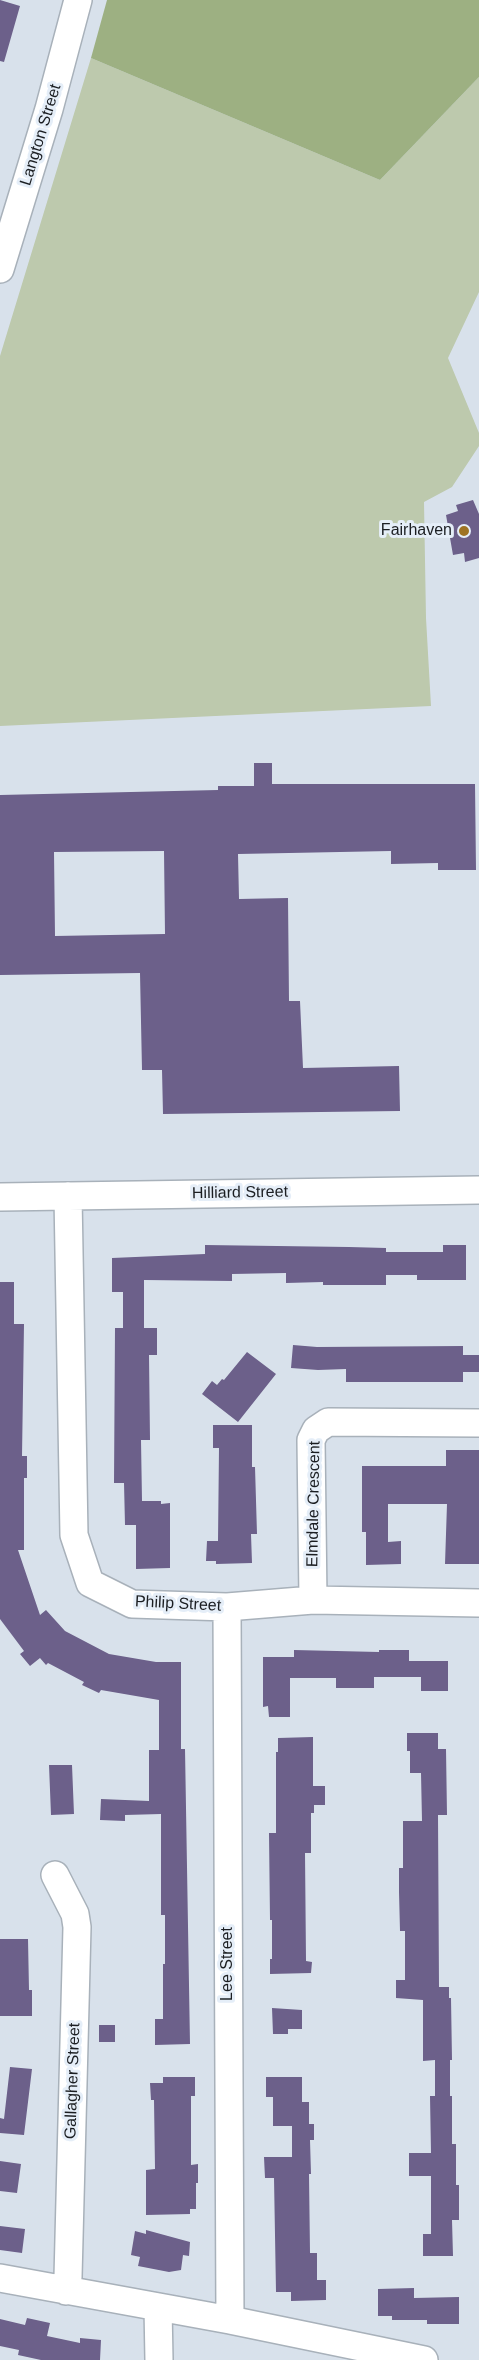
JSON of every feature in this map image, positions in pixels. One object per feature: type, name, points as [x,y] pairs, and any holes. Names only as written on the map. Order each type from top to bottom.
[{"type":"street","name":"Langton Street","points":[[0,269],[49,109],[78,0]]},
{"type":"street","name":"Hilliard Street","points":[[0,1197],[479,1190]]},
{"type":"street","name":"Philip Street","points":[[68,1196],[74,1535],[90,1583],[132,1604],[227,1607],[313,1600],[479,1603]]},
{"type":"street","name":"Elmdale Crescent","points":[[313,1600],[311,1440],[316,1430],[328,1422],[479,1423]]},
{"type":"street","name":"Lee Street","points":[[227,1607],[230,2320]]},
{"type":"street","name":"Gallagher Street","points":[[55,1875],[75,1914],[77,1927],[66,2291]]},
{"type":"street","points":[[0,2278],[230,2320],[424,2360]]},
{"type":"street","points":[[158,2307],[159,2360]]},
{"type":"green space","points":[[107,0],[479,0],[479,77],[380,180],[91,58]]},
{"type":"green space","points":[[91,58],[380,180],[479,77],[479,292],[448,358],[479,433],[479,446],[452,487],[424,502],[426,618],[431,706],[0,726],[0,356]]},
{"type":"building","points":[[0,0],[20,6],[4,62],[0,61]]},
{"type":"building","name":"Fairhaven","points":[[473,500],[479,514],[479,558],[465,562],[464,553],[453,555],[446,515],[458,511],[456,505]]},
{"type":"building","points":[[254,763],[272,763],[272,784],[475,784],[476,870],[438,870],[438,863],[391,864],[391,851],[238,854],[239,899],[288,898],[289,1001],[300,1001],[303,1068],[399,1066],[400,1111],[163,1114],[162,1070],[142,1070],[140,973],[0,975],[0,795],[218,790],[218,786],[254,786]],"holes":[[[164,851],[165,934],[55,936],[54,852]]]},
{"type":"building","points":[[205,1245],[386,1248],[386,1252],[443,1252],[443,1245],[466,1245],[466,1280],[417,1280],[417,1275],[386,1275],[386,1285],[323,1285],[323,1282],[286,1283],[286,1273],[232,1274],[232,1281],[144,1280],[144,1328],[157,1328],[157,1355],[149,1355],[150,1440],[141,1440],[142,1501],[170,1503],[170,1568],[136,1569],[136,1525],[125,1525],[124,1483],[114,1483],[115,1328],[123,1328],[123,1292],[112,1292],[112,1258],[205,1254]]},
{"type":"building","points":[[0,1282],[14,1282],[14,1324],[24,1324],[22,1456],[27,1456],[27,1478],[24,1478],[24,1550],[18,1550],[40,1615],[46,1610],[65,1631],[109,1654],[156,1662],[181,1662],[181,1749],[185,1749],[190,2044],[155,2045],[155,2019],[163,2019],[163,1964],[165,1964],[165,1915],[161,1915],[161,1814],[125,1815],[125,1821],[100,1820],[101,1799],[149,1801],[149,1750],[159,1750],[159,1700],[101,1690],[99,1693],[82,1685],[84,1682],[48,1663],[46,1665],[40,1658],[30,1666],[20,1654],[24,1651],[0,1619]]},
{"type":"building","points":[[293,1345],[317,1347],[463,1346],[463,1355],[479,1355],[479,1372],[463,1372],[463,1382],[346,1382],[346,1369],[291,1368]]},
{"type":"building","points":[[247,1352],[276,1374],[238,1422],[202,1394],[212,1381],[217,1385],[222,1379],[224,1380]]},
{"type":"building","points":[[213,1425],[252,1425],[252,1467],[255,1467],[257,1534],[251,1534],[252,1563],[216,1564],[216,1561],[206,1561],[207,1541],[218,1541],[219,1448],[213,1448]]},
{"type":"building","points":[[446,1450],[479,1450],[479,1564],[445,1564],[447,1504],[388,1504],[388,1542],[401,1541],[401,1564],[366,1565],[366,1532],[362,1532],[362,1466],[446,1466]]},
{"type":"building","points":[[294,1650],[379,1652],[379,1650],[409,1650],[409,1661],[448,1661],[448,1691],[421,1691],[421,1677],[374,1677],[374,1688],[336,1688],[336,1678],[290,1678],[290,1717],[269,1717],[268,1706],[263,1707],[263,1657],[294,1657]]},
{"type":"building","points":[[407,1733],[438,1733],[438,1749],[446,1749],[447,1815],[438,1815],[439,1987],[449,1987],[449,1998],[451,1998],[452,2144],[456,2144],[456,2185],[459,2185],[459,2220],[452,2220],[453,2256],[423,2256],[423,2234],[431,2234],[431,2176],[409,2176],[409,2153],[431,2153],[430,2096],[435,2096],[435,2060],[423,2061],[423,2000],[396,1998],[396,1980],[405,1980],[405,1931],[400,1931],[399,1892],[399,1868],[403,1868],[403,1821],[422,1821],[421,1773],[410,1773]]},
{"type":"building","points":[[313,1737],[313,1786],[325,1786],[325,1805],[314,1805],[314,1813],[311,1813],[311,1853],[305,1853],[306,1961],[312,1962],[311,1973],[270,1974],[272,1920],[270,1920],[269,1833],[276,1833],[278,1738]]},
{"type":"building","points":[[49,1765],[72,1765],[74,1814],[51,1815]]},
{"type":"building","points":[[0,1939],[28,1939],[32,2016],[0,2016]]},
{"type":"building","points":[[272,2008],[302,2010],[302,2029],[288,2029],[288,2034],[273,2034]]},
{"type":"building","points":[[99,2025],[115,2025],[115,2042],[99,2042]]},
{"type":"building","points":[[10,2067],[32,2069],[24,2135],[0,2133],[0,2118],[4,2119]]},
{"type":"building","points":[[163,2077],[195,2077],[195,2096],[191,2096],[191,2165],[198,2164],[198,2183],[196,2183],[196,2209],[190,2209],[190,2214],[146,2215],[146,2170],[155,2169],[154,2100],[151,2100],[150,2083],[163,2083]]},
{"type":"building","points":[[266,2077],[302,2077],[302,2102],[309,2102],[309,2124],[314,2124],[314,2140],[310,2140],[310,2253],[317,2253],[317,2280],[326,2280],[326,2300],[291,2301],[291,2292],[276,2292],[274,2178],[265,2178],[264,2157],[292,2157],[292,2126],[273,2126],[273,2097],[266,2097]]},
{"type":"building","points":[[0,2161],[21,2164],[17,2193],[0,2191]]},
{"type":"building","points":[[0,2226],[25,2229],[22,2253],[0,2250]]},
{"type":"building","points":[[146,2230],[190,2242],[189,2256],[183,2255],[181,2270],[169,2272],[138,2266],[140,2257],[131,2255],[135,2231],[146,2234]]},
{"type":"building","points":[[414,2288],[414,2298],[459,2297],[459,2324],[427,2324],[427,2320],[392,2320],[392,2316],[378,2316],[378,2289]]},
{"type":"building","points":[[27,2318],[50,2323],[47,2336],[80,2343],[80,2338],[101,2340],[100,2360],[41,2360],[18,2355],[19,2350],[0,2346],[0,2319],[25,2325]]},
{"type":"place","name":"Fairhaven","points":[[464,531]]}]
